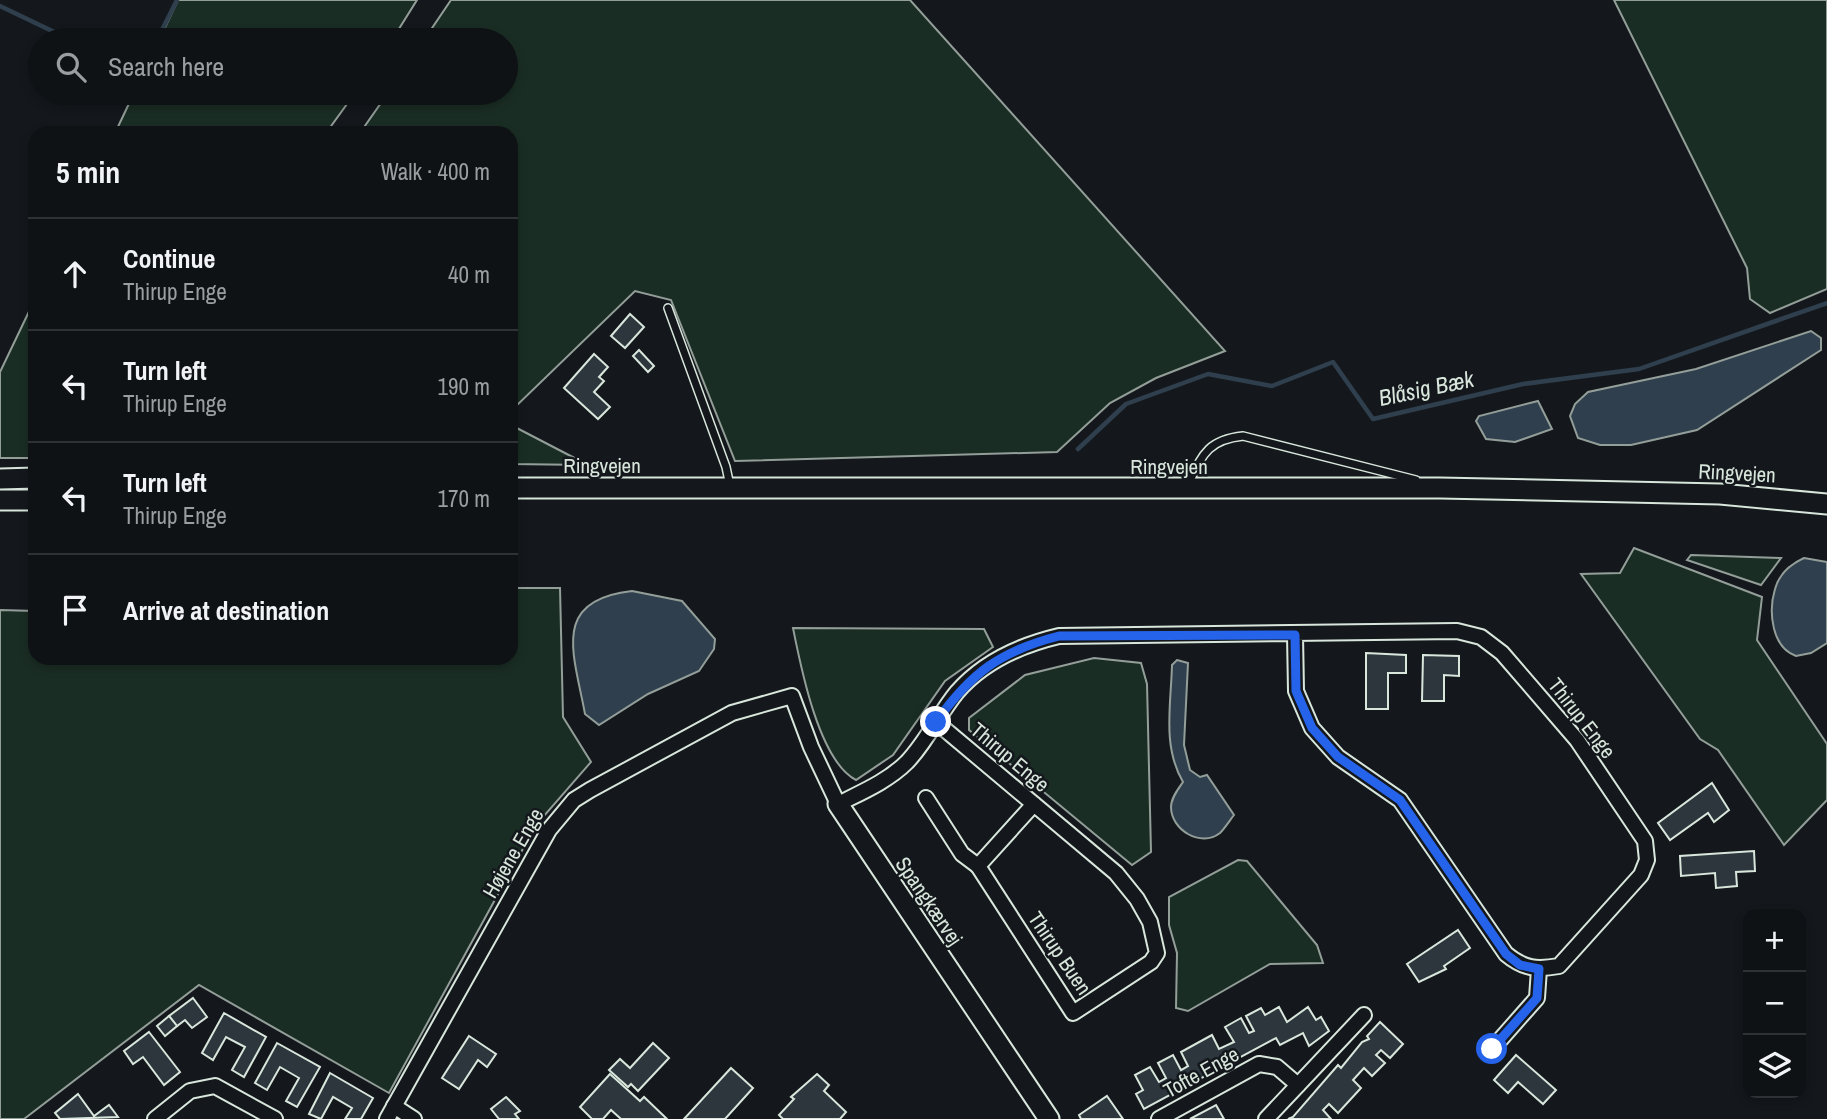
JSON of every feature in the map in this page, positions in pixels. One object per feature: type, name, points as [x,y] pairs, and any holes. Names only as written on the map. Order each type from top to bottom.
[{"type":"main road","points":[[0,479],[28,478]]},
{"type":"main road","name":"Ringvejen","points":[[518,488],[1440,488],[1720,494],[1827,504]]},
{"type":"main road","points":[[0,500],[28,500]]},
{"type":"main road","name":"Spangkærvej","points":[[838,804],[1049,1119]]},
{"type":"street","name":"Thirup Enge","points":[[838,804],[879,784],[906,762],[958,691],[984,667],[1033,642],[1059,636],[1469,632],[1492,644],[1502,653],[1577,740],[1644,841],[1647,860],[1641,875],[1559,966],[1539,969]]},
{"type":"street","points":[[1295,635],[1296,691],[1318,736],[1338,757],[1400,800],[1506,954],[1520,965],[1539,969],[1537,998],[1492,1049]]},
{"type":"street","name":"Spangkærvej","points":[[792,696],[811,747],[838,804]]},
{"type":"street","name":"Højene Enge","points":[[414,1119],[390,1113],[561,812],[590,790],[732,713],[792,696]]},
{"type":"street","name":"Thirup Enge","points":[[936,722],[1116,873],[1137,899],[1150,922],[1157,953]]},
{"type":"street","name":"Thirup Buen","points":[[926,798],[962,854],[978,866],[1073,1013],[1151,962],[1157,953]]},
{"type":"street","points":[[978,866],[1034,804]]},
{"type":"street","points":[[1266,1119],[1364,1015]]},
{"type":"street","name":"Tofte Enge","points":[[1159,1119],[1258,1064],[1277,1067],[1298,1085]]},
{"type":"street","points":[[155,1119],[190,1091],[215,1086],[275,1119]]},
{"type":"lane","points":[[668,308],[726,467],[730,487]]},
{"type":"lane","points":[[1186,489],[1208,448],[1222,438],[1242,436],[1361,464],[1440,488]]},
{"type":"green space","points":[[178,0],[417,0],[400,28],[165,28]]},
{"type":"green space","points":[[451,0],[910,0],[1225,351],[1156,378],[1110,403],[1057,452],[735,461],[671,300],[635,291],[518,404],[518,126],[365,126],[380,105],[518,105],[518,28],[432,28]]},
{"type":"green space","points":[[1614,0],[1827,0],[1827,289],[1770,313],[1750,299],[1747,268]]},
{"type":"green space","points":[[128,105],[346,105],[331,126],[118,126]]},
{"type":"green space","points":[[28,314],[28,458],[0,458],[0,372]]},
{"type":"green space","points":[[518,429],[588,465],[518,464]]},
{"type":"green space","points":[[1634,548],[1762,597],[1757,640],[1827,744],[1827,800],[1784,845],[1718,750],[1700,739],[1581,574],[1620,573]]},
{"type":"green space","points":[[1691,555],[1781,558],[1761,585],[1687,560]]},
{"type":"green space","points":[[518,588],[560,588],[563,717],[591,762],[536,825],[389,1093],[199,985],[24,1119],[0,1119],[0,610],[28,611],[28,665],[518,665]]},
{"type":"green space","points":[[793,628],[984,629],[993,647],[945,681],[893,755],[856,780],[843,770],[822,734],[807,689]]},
{"type":"green space","points":[[1094,658],[1141,663],[1147,684],[1151,852],[1132,865],[969,730],[969,718],[1025,675]]},
{"type":"green space","points":[[1238,860],[1247,861],[1317,945],[1323,963],[1270,964],[1188,1011],[1176,1008],[1177,953],[1169,925],[1169,897]]},
{"type":"water","points":[[1811,331],[1821,338],[1821,350],[1697,430],[1631,445],[1600,445],[1578,438],[1570,416],[1575,404],[1588,392],[1696,369]]},
{"type":"water","points":[[1538,401],[1552,429],[1515,442],[1486,439],[1476,421],[1479,416]]},
{"type":"water","points":[[1804,558],[1827,562],[1827,643],[1811,653],[1796,656],[1788,652],[1777,637],[1772,608],[1779,579],[1790,566]]},
{"type":"water","points":[[632,591],[682,601],[715,639],[714,649],[699,671],[648,694],[599,725],[585,714],[573,651],[574,633],[578,618],[589,606],[606,596]]},
{"type":"water","points":[[1177,660],[1188,663],[1184,745],[1190,770],[1200,777],[1207,775],[1234,815],[1220,833],[1212,837],[1188,834],[1181,829],[1172,815],[1172,800],[1183,782],[1172,754],[1169,725],[1172,665]]},
{"type":"building","points":[[630,314],[644,327],[625,348],[611,336]]},
{"type":"building","points":[[639,350],[654,366],[648,372],[633,356]]},
{"type":"building","points":[[594,354],[608,367],[599,377],[604,381],[594,392],[610,407],[598,419],[564,388]]},
{"type":"building","points":[[1366,653],[1406,655],[1406,673],[1388,673],[1388,709],[1366,709]]},
{"type":"building","points":[[1423,655],[1459,656],[1459,676],[1444,675],[1444,701],[1422,701]]},
{"type":"building","points":[[1712,783],[1729,810],[1714,822],[1708,813],[1670,840],[1658,823]]},
{"type":"building","points":[[1754,851],[1755,871],[1736,872],[1737,886],[1716,888],[1715,873],[1681,876],[1680,856]]},
{"type":"building","points":[[1458,930],[1470,948],[1444,966],[1446,969],[1419,982],[1407,964]]},
{"type":"building","points":[[193,998],[207,1017],[192,1028],[185,1020],[177,1026],[169,1016]]},
{"type":"building","points":[[1279,1007],[1287,1022],[1308,1007],[1316,1020],[1321,1017],[1329,1031],[1309,1046],[1303,1033],[1280,1045],[1276,1038],[1144,1109],[1136,1094],[1143,1090],[1135,1075],[1150,1067],[1159,1082],[1166,1078],[1158,1063],[1173,1055],[1181,1070],[1188,1066],[1181,1052],[1212,1035],[1219,1049],[1234,1042],[1225,1027],[1241,1018],[1249,1033],[1254,1031],[1246,1016],[1261,1008],[1265,1015]]},
{"type":"building","points":[[224,1013],[266,1037],[244,1077],[232,1070],[245,1047],[226,1037],[213,1060],[202,1053]]},
{"type":"building","points":[[169,1016],[177,1026],[165,1036],[157,1026]]},
{"type":"building","points":[[1380,1022],[1403,1044],[1390,1058],[1381,1050],[1376,1055],[1385,1063],[1372,1076],[1364,1068],[1353,1080],[1361,1088],[1338,1113],[1329,1104],[1323,1110],[1331,1119],[1288,1119],[1293,1117],[1338,1065],[1341,1068],[1362,1042],[1369,1039],[1367,1036]]},
{"type":"building","points":[[149,1032],[180,1072],[164,1085],[143,1057],[133,1064],[124,1051]]},
{"type":"building","points":[[469,1036],[496,1054],[487,1067],[478,1060],[459,1089],[442,1078]]},
{"type":"building","points":[[277,1043],[320,1067],[297,1107],[286,1101],[299,1078],[280,1067],[267,1090],[255,1083]]},
{"type":"building","points":[[653,1043],[669,1058],[638,1091],[631,1084],[628,1087],[609,1070],[620,1059],[630,1068]]},
{"type":"building","points":[[1516,1055],[1556,1090],[1543,1104],[1518,1082],[1508,1093],[1494,1080]]},
{"type":"building","points":[[731,1068],[753,1088],[725,1119],[684,1119]]},
{"type":"building","points":[[330,1073],[373,1098],[361,1119],[345,1119],[352,1108],[333,1097],[321,1119],[309,1114]]},
{"type":"building","points":[[610,1074],[640,1101],[644,1097],[667,1119],[621,1119],[611,1110],[603,1119],[592,1119],[580,1107]]},
{"type":"building","points":[[817,1074],[829,1085],[824,1091],[846,1112],[840,1119],[783,1119],[779,1115],[794,1099],[791,1097]]},
{"type":"building","points":[[78,1094],[94,1116],[109,1105],[118,1117],[60,1119],[55,1113]]},
{"type":"building","points":[[1107,1096],[1123,1119],[1081,1119],[1079,1115]]},
{"type":"building","points":[[506,1097],[520,1111],[515,1114],[519,1119],[499,1119],[491,1109]]},
{"type":"building","points":[[1216,1105],[1224,1119],[1190,1119]]},
{"type":"waterway","points":[[163,28],[177,0]]},
{"type":"waterway","points":[[0,6],[46,28]]},
{"type":"waterway","name":"Blåsig Bæk","points":[[1078,449],[1126,404],[1208,374],[1272,386],[1333,362],[1373,419],[1523,384],[1639,369],[1827,303]]},
{"type":"route","points":[[936,722],[958,691],[984,667],[1033,642],[1059,636],[1088,634],[1295,635],[1293,673],[1296,691],[1312,728],[1338,757],[1400,800],[1506,954],[1520,965],[1539,969],[1537,998],[1492,1049]]}]
